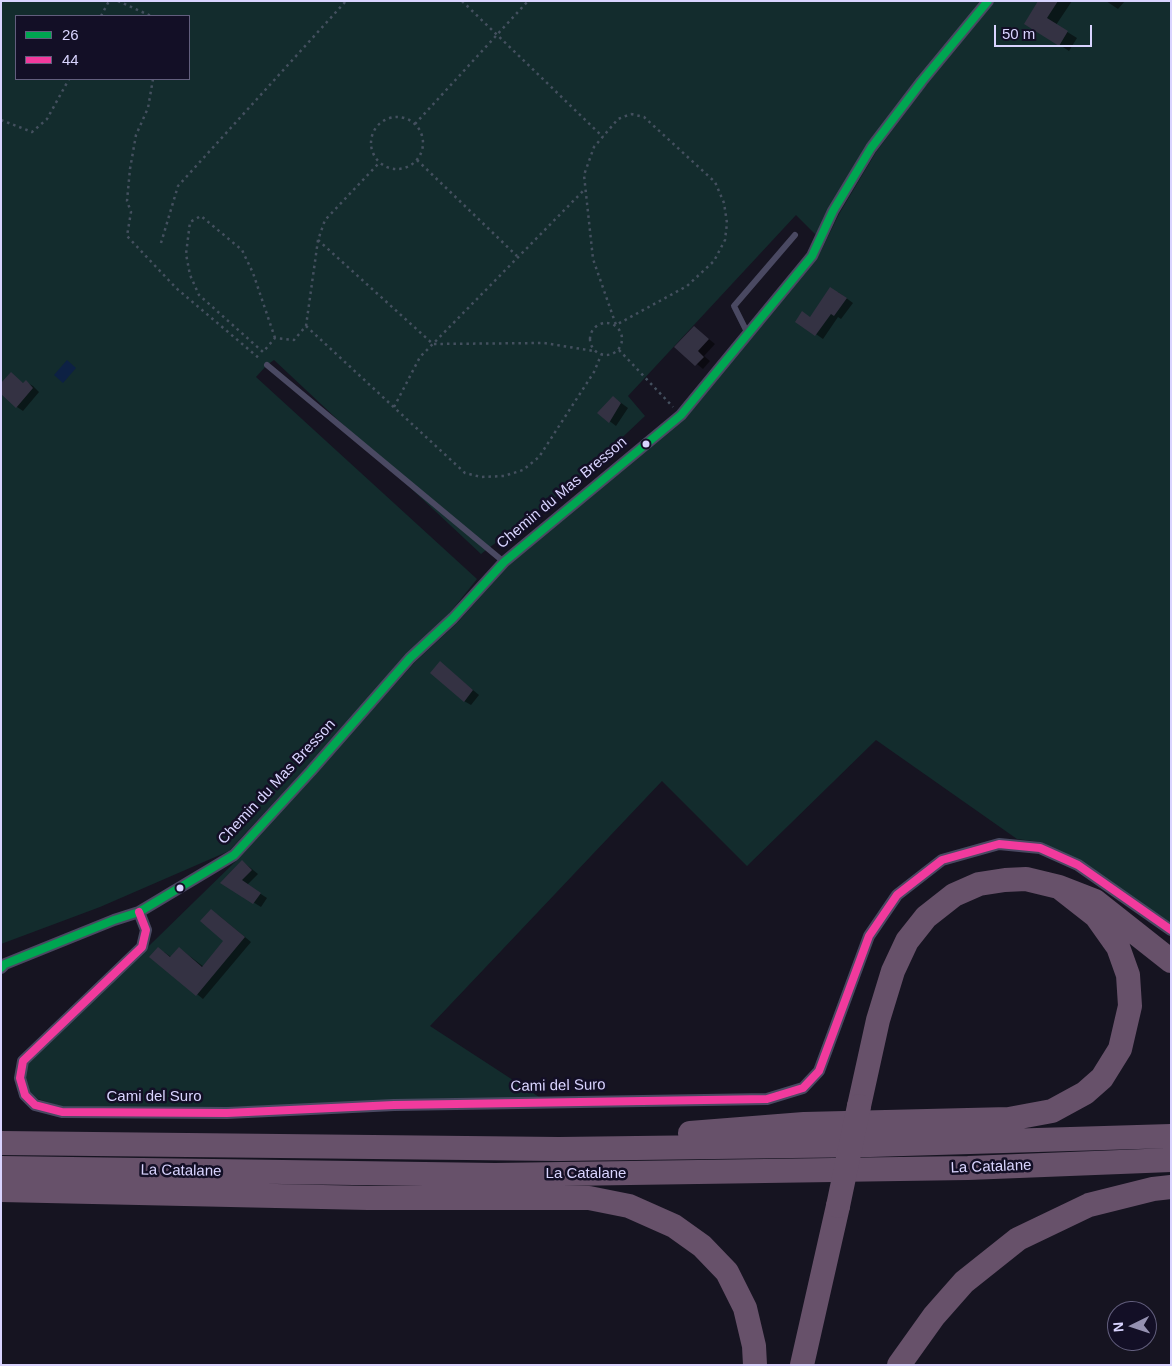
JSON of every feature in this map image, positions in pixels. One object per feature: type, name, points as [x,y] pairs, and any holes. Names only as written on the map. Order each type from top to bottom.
[{"type":"highway","points":[[802,1365],[878,1020],[893,971],[907,941],[926,917],[954,895],[979,884],[1026,880],[1059,887],[1095,901],[1171,961]]},
{"type":"highway","points":[[559,1149],[605,1134],[681,1134],[804,1124],[1009,1119],[1052,1112],[1085,1093],[1102,1078],[1120,1049],[1130,1006],[1128,975],[1118,947],[1096,916],[1059,887]]},
{"type":"highway","name":"La Catalane","points":[[1,1143],[559,1149],[870,1145],[1171,1136]]},
{"type":"highway","name":"La Catalane","points":[[1,1168],[533,1175],[958,1168],[1171,1160]]},
{"type":"highway","points":[[900,1365],[934,1316],[964,1282],[1018,1239],[1089,1205],[1153,1189],[1171,1187]]},
{"type":"highway","points":[[1,1190],[358,1198],[580,1198],[629,1206],[674,1226],[702,1246],[727,1272],[745,1308],[754,1346],[755,1365]]},
{"type":"street","name":"Chemin du Mas Bresson","points":[[3,966],[114,920],[139,912],[234,856],[410,658],[453,618],[504,562],[681,415],[812,256],[834,211],[871,148],[922,81],[988,1]]},
{"type":"street","name":"Cami del Suro","points":[[139,912],[146,930],[142,947],[22,1061],[20,1078],[25,1095],[35,1105],[62,1112],[226,1113],[394,1105],[767,1099],[803,1088],[819,1071],[869,936],[897,895],[942,860],[999,844],[1040,848],[1078,865],[1171,930]]},
{"type":"lane","points":[[748,335],[734,306],[794,235]]},
{"type":"lane","points":[[267,365],[504,562]]},
{"type":"path","points":[[102,15],[109,1]]},
{"type":"path","points":[[118,1],[149,15]]},
{"type":"path","points":[[161,244],[178,186],[346,1]]},
{"type":"path","points":[[462,1],[603,137]]},
{"type":"path","points":[[415,124],[528,1]]},
{"type":"path","points":[[1,120],[32,132],[48,119],[68,80]]},
{"type":"path","points":[[153,80],[148,108],[136,135],[130,168],[127,201],[131,212],[127,236],[176,288],[267,365]]},
{"type":"path","points":[[318,240],[433,344],[544,343],[594,351],[601,355],[611,355],[619,350],[623,341],[621,331],[616,325],[593,258],[584,189],[584,175],[594,148],[618,118],[631,114],[644,117],[715,182],[724,203],[727,223],[725,240],[714,261],[687,286],[616,325],[603,322],[595,326],[590,334],[590,342],[594,351]]},
{"type":"path","points":[[391,117],[405,118],[415,124],[421,134],[422,147],[417,160],[408,167],[397,169],[388,168],[379,163],[372,154],[371,137],[377,126],[391,117]]},
{"type":"path","points":[[417,160],[517,256]]},
{"type":"path","points":[[275,338],[294,340],[306,326],[318,240],[325,220],[379,163]]},
{"type":"path","points":[[394,408],[420,357],[584,189]]},
{"type":"path","points":[[201,216],[242,250],[253,273],[275,338],[263,352],[199,295],[190,275],[186,254],[190,222],[201,216]]},
{"type":"path","points":[[306,326],[465,472],[481,476],[504,476],[523,470],[539,457],[594,372],[601,355]]},
{"type":"path","points":[[619,350],[681,415]]},
{"type":"green space","points":[[1,1],[980,1],[816,235],[796,215],[628,396],[645,416],[574,483],[481,554],[274,360],[267,365],[256,377],[477,579],[449,614],[229,851],[100,907],[1,944]]},
{"type":"green space","points":[[995,1],[1171,1],[1171,923],[1041,842],[1017,839],[876,740],[747,866],[662,781],[430,1026],[539,1097],[227,1107],[63,1107],[38,1099],[30,1092],[25,1077],[28,1064],[238,859],[415,662],[457,623],[508,566],[685,419],[817,259],[839,214],[876,152],[926,85]]},
{"type":"water","points":[[67,360],[76,368],[63,383],[54,375]]},
{"type":"building","points":[[1038,1],[1058,1],[1047,18],[1068,31],[1059,46],[1024,24]]},
{"type":"building","points":[[830,287],[847,298],[834,316],[831,314],[815,336],[795,322],[802,311],[810,317]]},
{"type":"building","points":[[694,326],[709,339],[698,351],[704,357],[695,366],[674,347]]},
{"type":"building","points":[[11,372],[23,383],[26,380],[33,388],[16,408],[1,394],[1,383]]},
{"type":"building","points":[[613,396],[621,403],[609,423],[597,413]]},
{"type":"building","points":[[440,661],[473,690],[464,702],[430,673]]},
{"type":"building","points":[[242,860],[252,870],[242,880],[261,893],[253,904],[220,883]]},
{"type":"building","points":[[211,909],[245,937],[196,996],[149,957],[158,947],[170,957],[179,947],[202,967],[223,941],[200,921]]},
{"type":"transit line","name":"26","points":[[1,968],[5,964],[114,920],[139,912],[234,855],[410,658],[453,618],[504,562],[681,415],[812,256],[833,211],[871,148],[922,81],[988,1]]},
{"type":"transit line","name":"44","points":[[139,912],[146,930],[142,947],[23,1061],[20,1078],[25,1095],[35,1105],[62,1112],[227,1113],[394,1105],[767,1099],[803,1088],[819,1071],[869,936],[897,895],[942,860],[999,844],[1040,848],[1078,865],[1171,930]]}]
